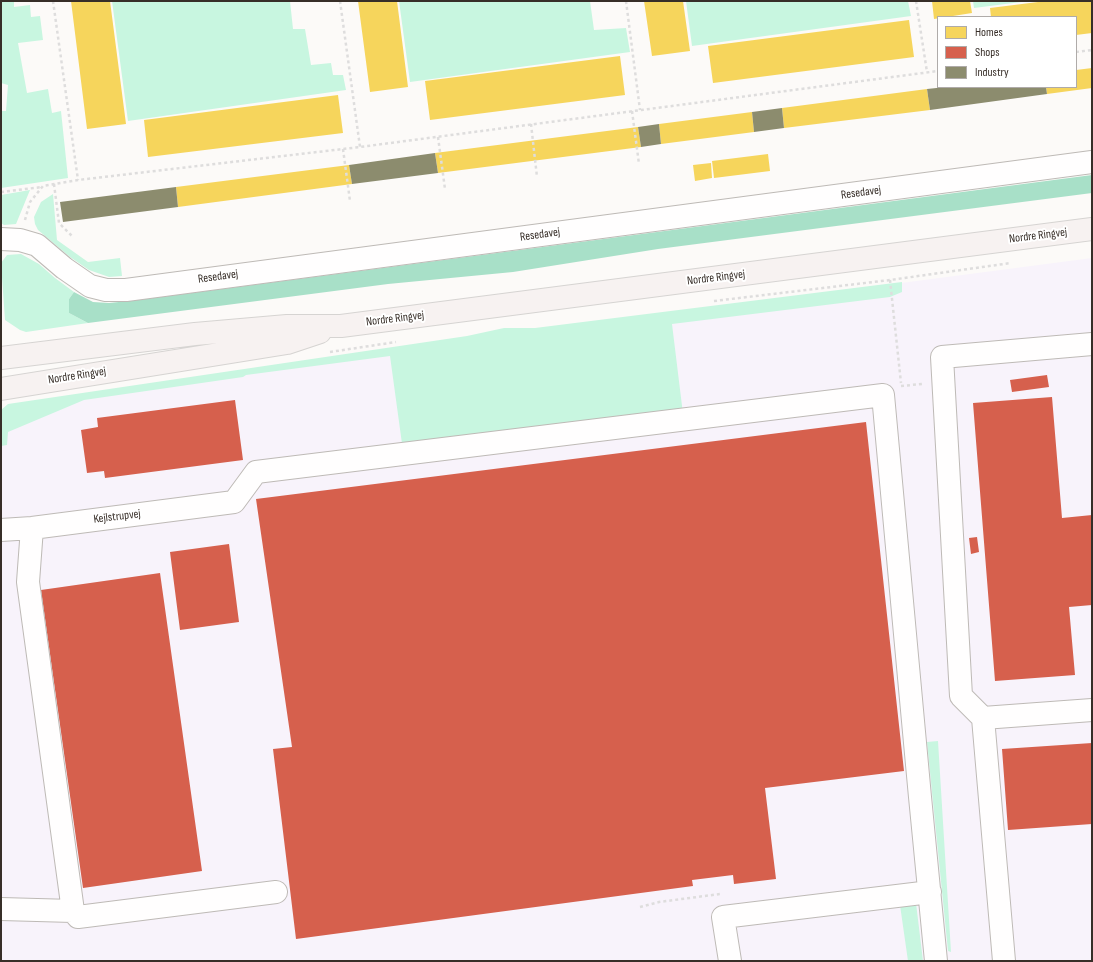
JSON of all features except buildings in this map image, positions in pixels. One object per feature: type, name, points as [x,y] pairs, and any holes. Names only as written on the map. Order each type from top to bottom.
[{"type":"main road","name":"Nordre Ringvej","points":[[1,358],[195,334],[287,326],[341,326],[1092,229]]},
{"type":"main road","name":"Nordre Ringvej","points":[[1,389],[287,343],[341,326]]},
{"type":"street","name":"Resedavej","points":[[11,240],[37,245],[64,268],[90,286],[106,290],[126,290],[1092,162]]},
{"type":"street","points":[[1004,961],[983,718],[961,696],[942,357],[1092,344]]},
{"type":"street","name":"Kejlstrupvej","points":[[1,530],[32,528],[234,502],[256,472],[892,390]]},
{"type":"street","points":[[892,390],[920,797],[936,961]]},
{"type":"street","points":[[32,528],[28,582],[73,911],[78,917],[276,892]]},
{"type":"street","points":[[983,718],[1092,710]]},
{"type":"street","points":[[730,961],[723,917],[930,892]]},
{"type":"street","points":[[1,909],[73,911]]},
{"type":"path","points":[[53,1],[78,180]]},
{"type":"path","points":[[340,1],[360,147]]},
{"type":"path","points":[[626,1],[640,110]]},
{"type":"path","points":[[916,1],[926,72]]},
{"type":"path","points":[[1077,52],[1092,50]]},
{"type":"path","points":[[1,192],[78,180],[360,147],[937,70]]},
{"type":"path","points":[[632,111],[639,164]]},
{"type":"path","points":[[531,124],[538,177]]},
{"type":"path","points":[[438,137],[445,189]]},
{"type":"path","points":[[343,148],[350,201]]},
{"type":"path","points":[[54,184],[59,223],[73,237]]},
{"type":"path","points":[[11,240],[30,202],[43,186]]},
{"type":"path","points":[[709,302],[1014,263]]},
{"type":"path","points":[[890,280],[892,390],[943,382]]},
{"type":"path","points":[[325,353],[396,342]]},
{"type":"shaded area","points":[[1092,258],[1092,961],[1,961],[1,417],[7,406],[840,291]]},
{"type":"green space","points":[[2,1],[14,1],[14,7],[30,5],[31,17],[40,16],[43,40],[18,43],[27,93],[48,89],[52,113],[61,111],[68,178],[1,188],[1,111],[6,111],[8,85],[1,83]]},
{"type":"green space","points":[[112,1],[290,1],[293,29],[305,29],[311,65],[331,63],[333,75],[343,75],[346,90],[128,121]]},
{"type":"green space","points":[[399,1],[590,1],[594,30],[626,28],[630,52],[410,82]]},
{"type":"green space","points":[[686,1],[908,1],[911,16],[692,46]]},
{"type":"green space","points":[[973,1],[1029,1],[974,8]]},
{"type":"green space","points":[[1092,175],[1092,193],[658,249],[513,272],[388,284],[88,323],[69,313],[69,299],[74,292],[93,302],[109,303],[138,300]]},
{"type":"green space","points":[[30,190],[16,224],[4,225],[1,223],[1,195]]},
{"type":"green space","points":[[53,194],[57,240],[88,262],[120,258],[122,276],[109,277],[89,270],[70,257],[38,230],[34,217],[41,202]]},
{"type":"green space","points":[[21,254],[39,264],[74,292],[69,299],[69,313],[88,323],[26,332],[20,330],[5,320],[1,263],[7,255]]},
{"type":"green space","points":[[902,282],[902,292],[890,297],[672,324],[683,414],[403,451],[390,356],[246,375],[243,377],[84,400],[8,432],[7,445],[1,446],[1,410],[8,404],[467,336],[504,328],[535,328]]},
{"type":"green space","points":[[938,741],[951,952],[948,951],[927,742]]},
{"type":"green space","points":[[916,903],[923,961],[908,961],[900,905]]}]
